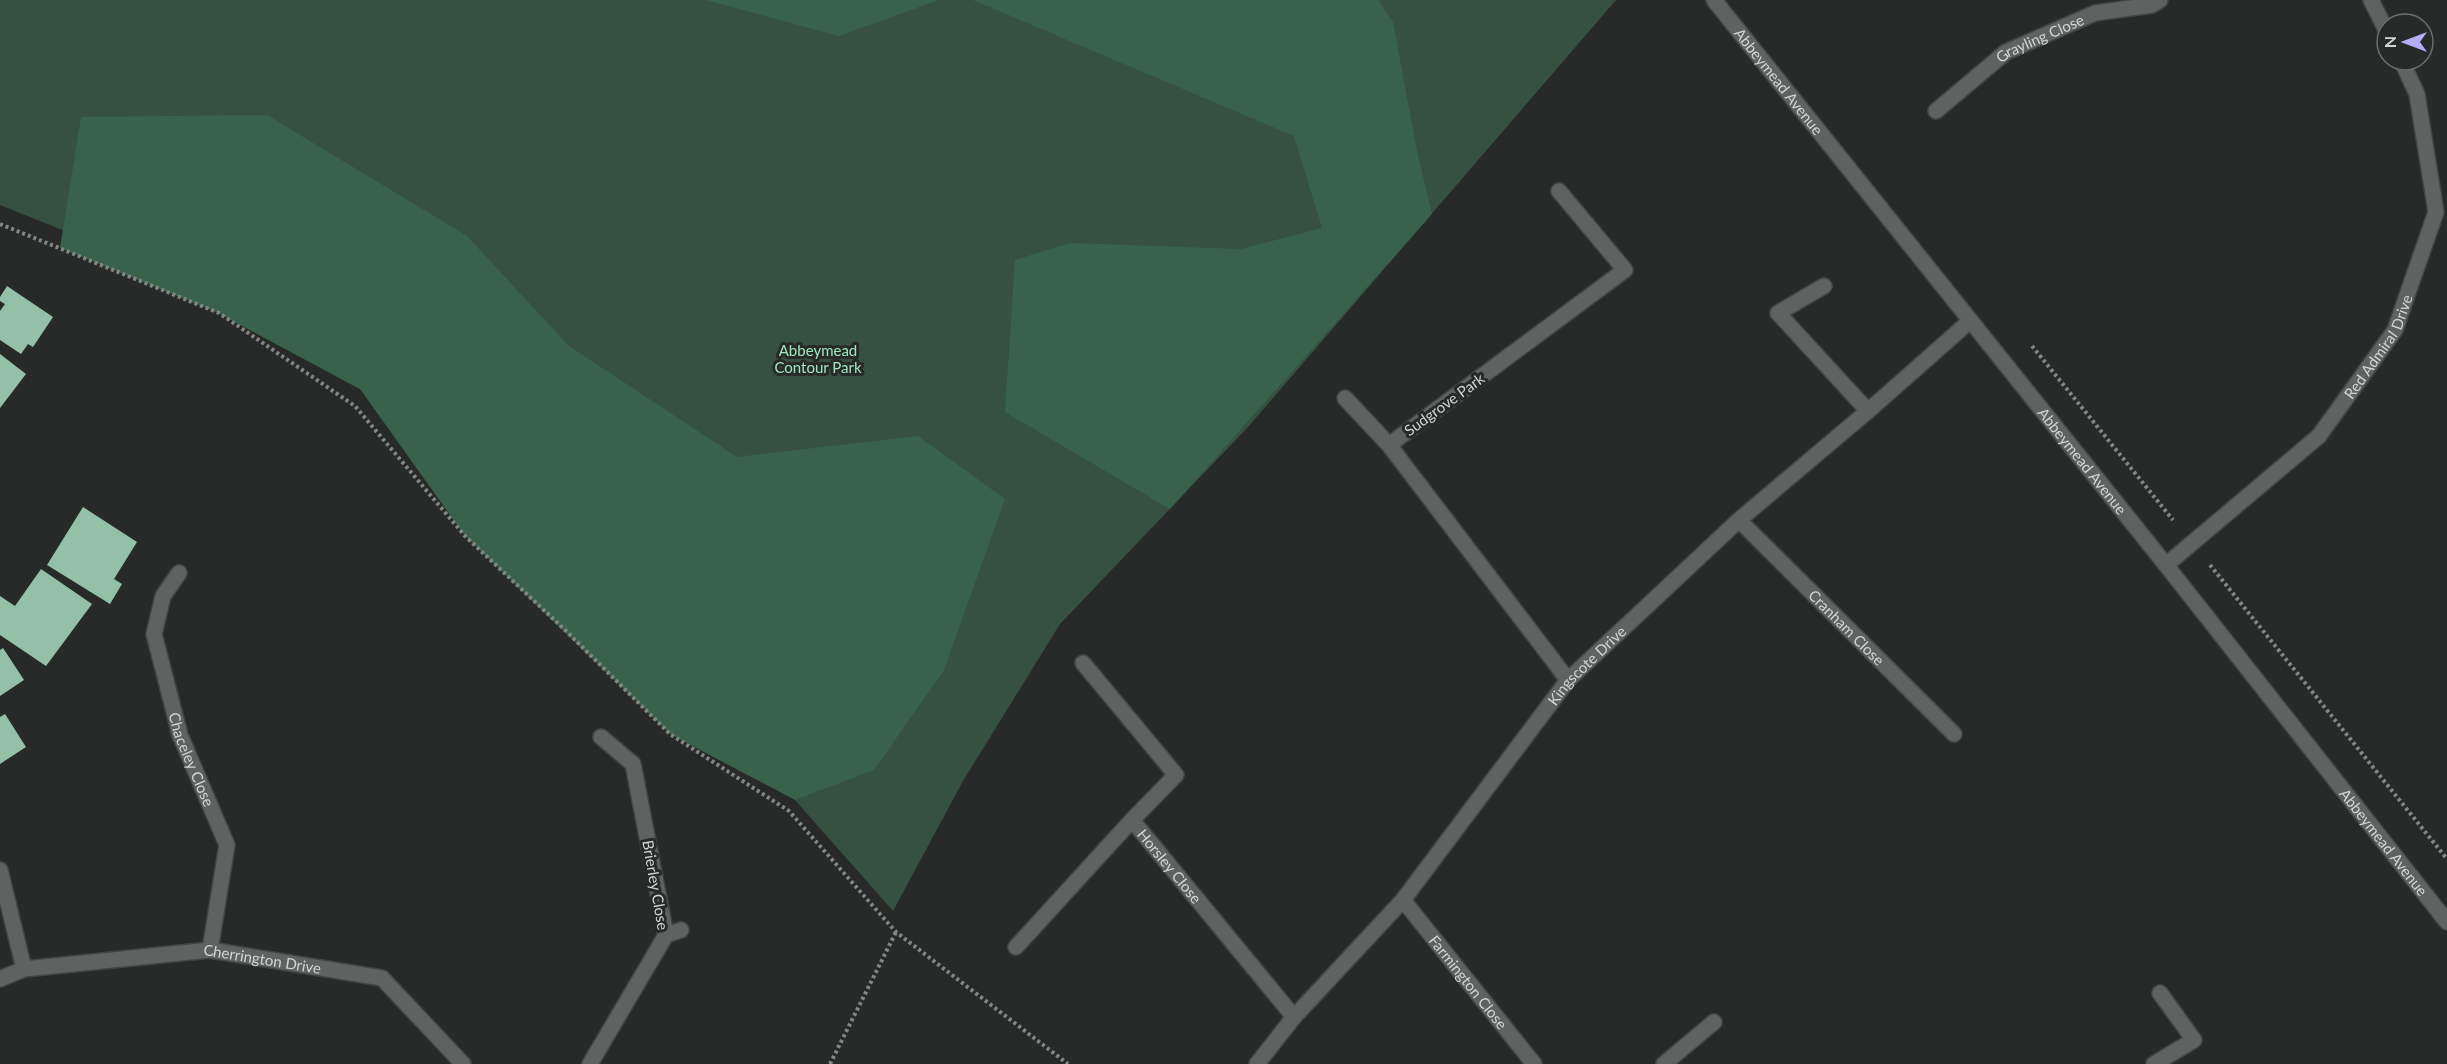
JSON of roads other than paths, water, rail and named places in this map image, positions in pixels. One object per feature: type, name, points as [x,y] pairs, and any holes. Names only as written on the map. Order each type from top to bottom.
[{"type":"street","name":"Abbeymead Avenue","points":[[1714,0],[2166,565],[2447,922]]},
{"type":"street","name":"Grayling Close","points":[[1936,111],[2006,52],[2095,13],[2152,4],[2160,0]]},
{"type":"street","name":"Red Admiral Drive","points":[[2166,565],[2319,436],[2395,330],[2442,215],[2417,94],[2407,72]]},
{"type":"street","name":"Sudgrove Park","points":[[1558,191],[1625,270],[1389,445],[1568,680]]},
{"type":"street","points":[[1824,286],[1778,313],[1868,411]]},
{"type":"street","name":"Kingscote Drive","points":[[1257,1064],[1294,1017],[1403,900],[1568,680],[1738,520],[1868,411],[1970,321]]},
{"type":"street","points":[[1346,398],[1389,445]]},
{"type":"street","name":"Cranham Close","points":[[1738,520],[1954,734]]},
{"type":"street","name":"Chaceley Close","points":[[178,573],[163,596],[154,634],[180,735],[227,845],[210,950]]},
{"type":"street","name":"Horsley Close","points":[[1083,663],[1176,775],[1132,820],[1294,1017]]},
{"type":"street","name":"Brierley Close","points":[[590,1064],[673,932],[633,764],[601,737]]},
{"type":"street","points":[[1016,947],[1132,820]]},
{"type":"street","points":[[0,870],[24,969]]},
{"type":"street","name":"Farmington Close","points":[[1403,900],[1534,1064]]},
{"type":"street","name":"Cherrington Drive","points":[[0,978],[24,969],[210,950],[382,978],[463,1064]]},
{"type":"street","points":[[2154,1064],[2194,1040],[2160,993]]},
{"type":"street","points":[[1664,1064],[1714,1022]]},
{"type":"park label","name":"Abbeymead Contour Park","points":[[818,358]]}]
